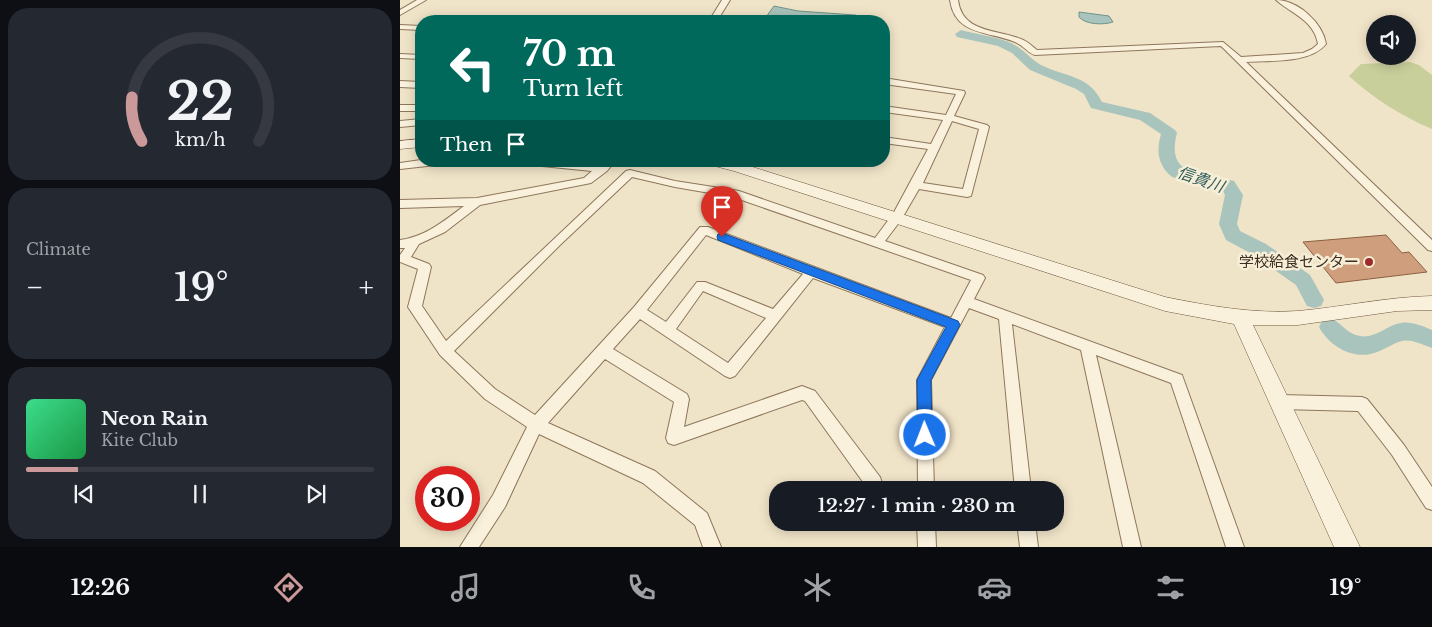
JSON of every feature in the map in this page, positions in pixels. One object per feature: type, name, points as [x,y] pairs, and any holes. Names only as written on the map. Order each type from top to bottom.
[{"type":"street","points":[[400,13],[422,0]]},
{"type":"street","points":[[717,15],[726,0]]},
{"type":"street","points":[[954,0],[956,16],[964,22],[986,32],[1021,42],[1035,53],[1223,44],[1432,247]]},
{"type":"street","points":[[1238,60],[1304,55],[1316,51],[1322,44],[1322,38],[1309,20],[1280,0]]},
{"type":"street","points":[[400,28],[415,28]]},
{"type":"street","points":[[400,56],[415,57]]},
{"type":"street","points":[[877,243],[897,217],[916,185],[933,147],[961,94],[959,92],[890,82]]},
{"type":"street","points":[[400,84],[415,85]]},
{"type":"street","points":[[400,108],[415,108]]},
{"type":"street","points":[[890,110],[950,118],[984,127],[967,193],[916,185]]},
{"type":"street","points":[[400,124],[415,123]]},
{"type":"street","points":[[890,141],[933,147]]},
{"type":"street","points":[[400,145],[415,144]]},
{"type":"street","points":[[400,166],[415,164]]},
{"type":"street","points":[[400,204],[477,202],[587,181],[604,167]]},
{"type":"street","points":[[741,167],[1165,304],[1202,312],[1240,317],[1298,318],[1397,304],[1432,303]]},
{"type":"street","points":[[445,352],[556,242],[630,173],[675,184],[736,194],[979,278],[924,380],[926,481]]},
{"type":"street","points":[[477,202],[424,239],[406,244],[404,259],[425,267],[415,306],[445,352],[490,394],[536,425],[649,477],[701,519],[712,547]]},
{"type":"street","points":[[469,547],[499,501],[536,425],[604,352],[704,230],[954,325]]},
{"type":"street","points":[[639,311],[730,372],[811,272]]},
{"type":"street","points":[[668,329],[701,285],[776,316]]},
{"type":"street","points":[[966,302],[1177,379],[1234,547]]},
{"type":"street","points":[[1005,317],[1022,481]]},
{"type":"street","points":[[1240,317],[1347,547]]},
{"type":"street","points":[[1087,347],[1132,547]]},
{"type":"street","points":[[604,352],[682,399],[674,438],[802,393],[810,396],[873,481]]},
{"type":"street","points":[[1280,402],[1362,404],[1398,450],[1432,502]]},
{"type":"street","points":[[926,531],[926,547]]},
{"type":"street","points":[[1027,531],[1029,547]]},
{"type":"green space","points":[[1361,64],[1416,64],[1432,75],[1432,129],[1388,106],[1349,76]]},
{"type":"water","points":[[774,6],[798,11],[855,15],[767,15]]},
{"type":"water","points":[[1079,12],[1109,16],[1113,22],[1100,24],[1086,22],[1079,17]]},
{"type":"building","name":"学校給食センター","points":[[1386,235],[1402,253],[1409,252],[1427,272],[1336,283],[1303,242]]},
{"type":"waterway","name":"信貴川","points":[[961,34],[1001,43],[1017,50],[1035,67],[1081,86],[1090,92],[1096,105],[1145,116],[1169,133],[1166,155],[1173,169],[1178,173],[1228,185],[1234,195],[1228,224],[1233,235],[1259,249],[1303,280],[1314,300]]},
{"type":"waterway","name":"信貴川","points":[[1330,327],[1346,341],[1359,346],[1372,345],[1401,332],[1413,333],[1432,339]]},
{"type":"place","name":"学校給食センター","points":[[1369,262]]},
{"type":"route","points":[[722,237],[954,325],[924,380],[925,435]]}]
